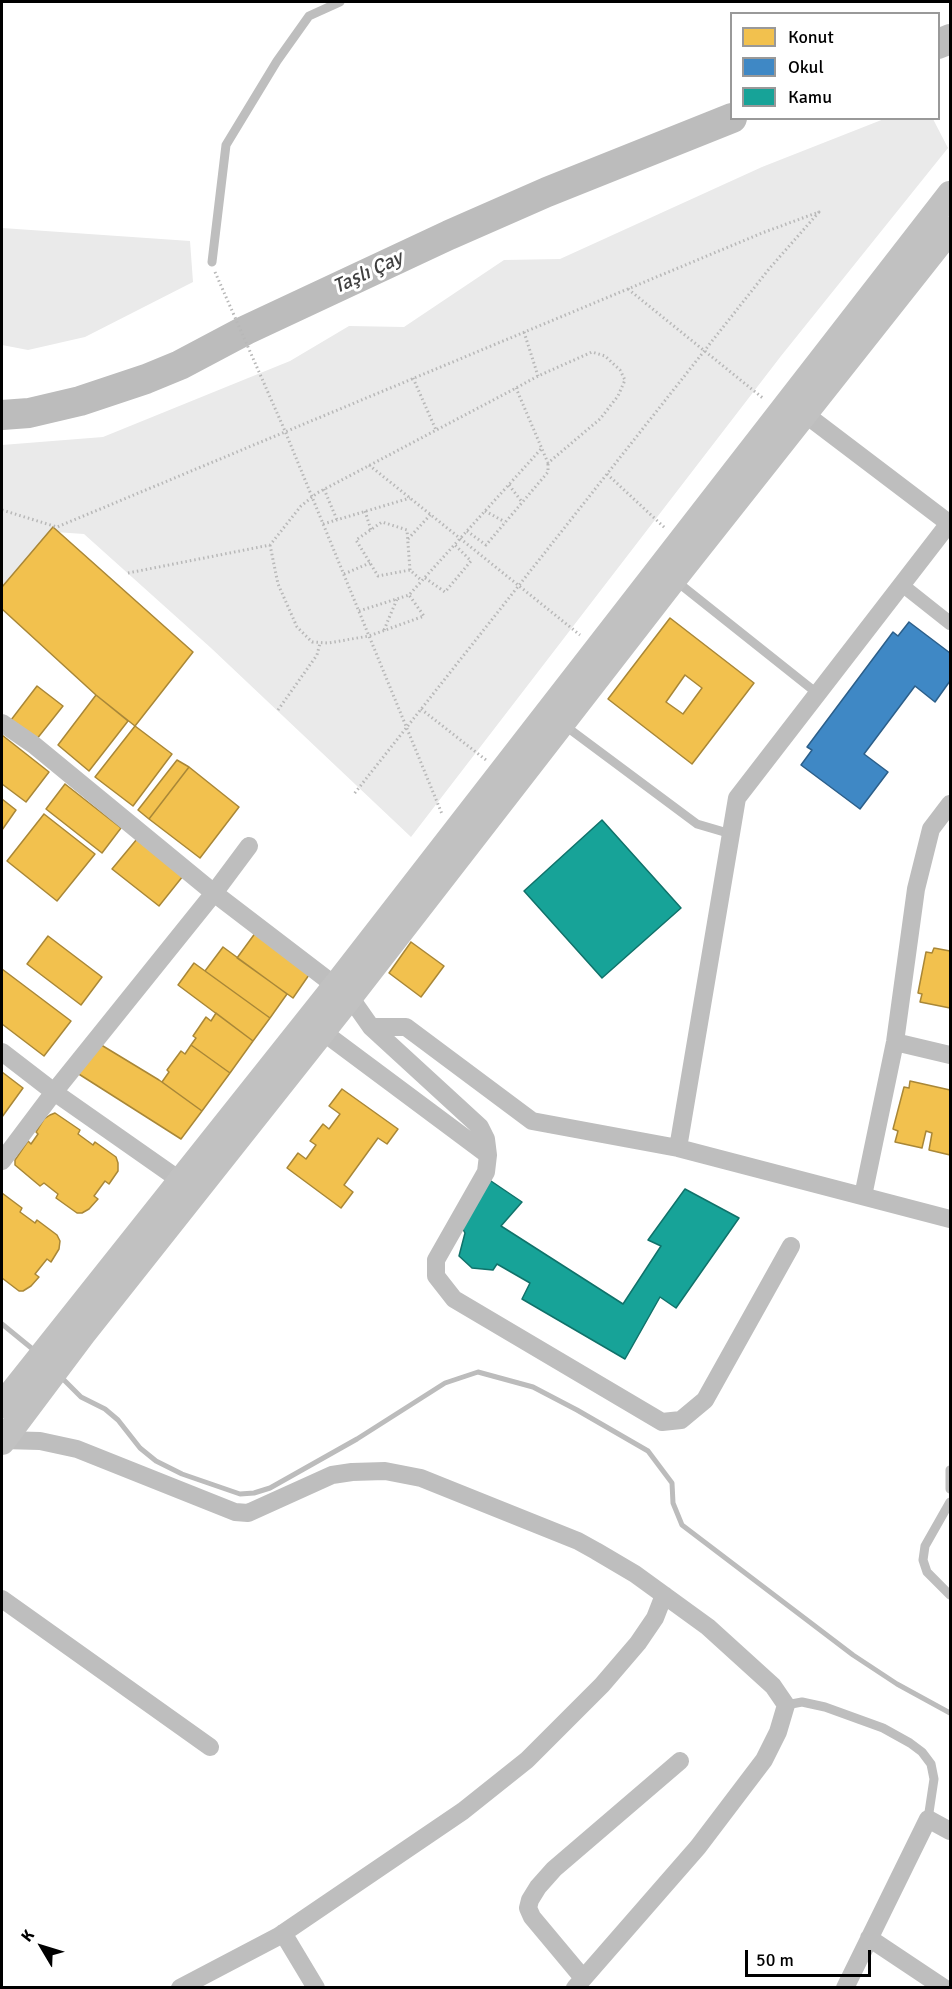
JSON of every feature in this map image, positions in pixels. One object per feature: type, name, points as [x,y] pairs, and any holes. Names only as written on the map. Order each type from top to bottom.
[{"type":"main road","points":[[74,1330],[181,1181],[343,991],[562,724],[674,579],[951,194]]},
{"type":"main road","points":[[2,1441],[9,1407],[323,1032],[343,991],[451,838],[680,543],[951,230]]},
{"type":"street","points":[[678,1148],[737,798],[950,523],[793,413]]},
{"type":"street","points":[[902,585],[951,623]]},
{"type":"street","points":[[2,723],[34,745],[214,893],[343,991],[370,1027],[480,1127],[486,1138],[488,1155],[486,1172],[436,1260],[436,1276],[454,1299],[662,1422],[681,1420],[705,1400],[791,1246]]},
{"type":"street","points":[[863,1196],[895,1042],[916,889],[931,829],[951,804]]},
{"type":"street","points":[[2,1161],[249,846]]},
{"type":"street","points":[[370,1027],[406,1027],[531,1120],[678,1148],[951,1219]]},
{"type":"street","points":[[323,1032],[488,1155]]},
{"type":"street","points":[[895,1042],[951,1055]]},
{"type":"street","points":[[2,1052],[54,1092],[181,1181]]},
{"type":"street","points":[[2,1441],[40,1440],[77,1449],[234,1512],[248,1513],[332,1475],[385,1471],[421,1478],[578,1541],[635,1574],[708,1627],[773,1686],[786,1705],[778,1732],[764,1760],[698,1847],[579,1983],[532,1917],[528,1908],[530,1900],[538,1887],[555,1869],[680,1761]]},
{"type":"street","points":[[180,1988],[283,1933],[463,1811],[528,1760],[602,1685],[638,1643],[655,1618],[664,1595]]},
{"type":"street","points":[[2,1599],[210,1747]]},
{"type":"street","points":[[845,1988],[928,1819],[951,1831]]},
{"type":"street","points":[[283,1933],[316,1988]]},
{"type":"street","points":[[869,1938],[944,1988]]},
{"type":"lane","points":[[212,262],[226,145],[277,61],[309,16],[340,2]]},
{"type":"lane","points":[[674,579],[818,694]]},
{"type":"lane","points":[[562,724],[698,824],[731,834]]},
{"type":"lane","points":[[951,1470],[951,1489]]},
{"type":"lane","points":[[951,1502],[925,1546],[923,1560],[927,1572],[951,1595]]},
{"type":"lane","points":[[786,1705],[802,1702],[825,1707],[883,1728],[922,1752],[931,1764],[934,1779],[928,1819]]},
{"type":"path","points":[[2,510],[57,527],[762,233],[819,212],[769,269],[354,794]]},
{"type":"path","points":[[216,275],[285,431],[451,838]]},
{"type":"path","points":[[628,289],[704,351],[793,413]]},
{"type":"path","points":[[524,332],[538,376]]},
{"type":"path","points":[[128,573],[270,545],[312,497],[324,489],[538,376],[592,352],[605,356],[620,370],[625,380],[618,396],[600,419],[548,463]]},
{"type":"path","points":[[413,378],[436,430]]},
{"type":"path","points":[[467,531],[486,545],[548,472],[548,463],[516,388]]},
{"type":"path","points":[[359,611],[409,595],[542,448]]},
{"type":"path","points":[[369,465],[597,649]]},
{"type":"path","points":[[608,474],[680,543]]},
{"type":"path","points":[[509,485],[522,502]]},
{"type":"path","points":[[324,489],[337,520]]},
{"type":"path","points":[[323,524],[410,498]]},
{"type":"path","points":[[365,511],[371,530]]},
{"type":"path","points":[[485,511],[506,522]]},
{"type":"path","points":[[408,539],[431,514]]},
{"type":"path","points":[[410,570],[407,530],[382,522],[357,540],[378,576],[410,570],[445,592],[471,561],[455,545]]},
{"type":"path","points":[[270,545],[278,584],[297,627],[312,642],[328,643],[369,636],[424,616],[409,595]]},
{"type":"path","points":[[344,574],[370,563]]},
{"type":"path","points":[[384,630],[397,599]]},
{"type":"path","points":[[278,710],[317,655],[320,643]]},
{"type":"path","points":[[421,709],[502,772]]},
{"type":"shaded area","points":[[881,120],[934,120],[948,148],[781,356],[411,837],[211,648],[84,534],[55,532],[2,593],[2,445],[103,437],[290,361],[349,326],[404,327],[504,260],[560,259],[762,167]]},
{"type":"shaded area","points":[[2,228],[190,241],[193,282],[85,337],[28,350],[2,345]]},
{"type":"building: Konut","points":[[53,527],[193,652],[135,726],[96,695],[2,609],[2,587]]},
{"type":"building: Konut","points":[[670,618],[754,683],[692,764],[608,699]],"holes":[[[685,675],[702,688],[683,714],[666,702]]]},
{"type":"building: Konut","points":[[37,686],[63,706],[36,740],[11,720]]},
{"type":"building: Konut","points":[[96,695],[128,721],[89,771],[58,745]]},
{"type":"building: Konut","points":[[135,726],[172,754],[133,806],[95,777]]},
{"type":"building: Konut","points":[[2,735],[49,772],[26,802],[2,784]]},
{"type":"building: Konut","points":[[177,760],[189,767],[149,819],[138,810]]},
{"type":"building: Konut","points":[[189,767],[239,807],[200,858],[149,819]]},
{"type":"building: Konut","points":[[65,784],[121,828],[102,853],[46,809]]},
{"type":"building: Konut","points":[[2,799],[16,810],[2,830]]},
{"type":"building: Konut","points":[[44,814],[95,854],[57,901],[7,861]]},
{"type":"building: Konut","points":[[137,839],[183,876],[159,906],[112,869]]},
{"type":"building: Konut","points":[[256,932],[311,972],[293,998],[237,958]]},
{"type":"building: Konut","points":[[48,936],[102,977],[81,1005],[27,964]]},
{"type":"building: Konut","points":[[411,942],[444,966],[421,997],[389,973]]},
{"type":"building: Konut","points":[[223,947],[287,994],[270,1018],[205,971]]},
{"type":"building: Konut","points":[[934,948],[950,951],[950,1008],[920,1002],[922,994],[918,993],[926,952],[932,953]]},
{"type":"building: Konut","points":[[194,963],[270,1018],[253,1041],[178,985]]},
{"type":"building: Konut","points":[[2,969],[71,1021],[44,1056],[2,1024]]},
{"type":"building: Konut","points":[[216,1013],[253,1041],[230,1073],[191,1045],[196,1038],[193,1036],[206,1017],[211,1021]]},
{"type":"building: Konut","points":[[98,1043],[159,1080],[202,1111],[181,1139],[74,1071]]},
{"type":"building: Konut","points":[[191,1045],[230,1073],[202,1111],[162,1082],[169,1072],[167,1070],[181,1051],[185,1054]]},
{"type":"building: Konut","points":[[2,1072],[23,1088],[2,1117]]},
{"type":"building: Konut","points":[[910,1081],[950,1090],[950,1155],[929,1150],[932,1133],[926,1131],[922,1148],[895,1142],[898,1131],[893,1129],[904,1087],[909,1088]]},
{"type":"building: Konut","points":[[342,1089],[398,1129],[387,1144],[378,1138],[344,1185],[353,1192],[341,1208],[287,1168],[298,1153],[306,1159],[316,1145],[310,1141],[323,1124],[329,1129],[340,1114],[329,1106]]},
{"type":"building: Konut","points":[[55,1113],[80,1130],[78,1134],[93,1145],[95,1142],[116,1157],[118,1163],[118,1171],[109,1184],[105,1181],[94,1196],[98,1199],[82,1213],[77,1213],[56,1198],[58,1194],[44,1183],[40,1186],[15,1165],[15,1160],[28,1141],[31,1144],[38,1134],[36,1132],[44,1119]]},
{"type":"building: Konut","points":[[2,1193],[22,1208],[20,1212],[35,1223],[37,1220],[57,1235],[60,1241],[59,1249],[51,1262],[47,1259],[35,1274],[39,1277],[23,1291],[19,1291],[2,1278]]},
{"type":"building: Okul","points":[[909,622],[950,653],[950,681],[935,702],[915,686],[864,754],[888,772],[860,809],[801,765],[812,750],[807,747],[893,632],[898,636]]},
{"type":"building: Kamu","points":[[602,820],[681,908],[602,978],[524,891]]},
{"type":"building: Kamu","points":[[488,1179],[522,1202],[501,1226],[623,1304],[661,1246],[648,1240],[685,1189],[739,1218],[676,1308],[660,1297],[625,1359],[522,1299],[530,1283],[497,1264],[493,1270],[472,1268],[459,1256],[465,1233],[459,1222]]},
{"type":"waterway","name":"Taşlı Çay","points":[[940,43],[950,39]]},
{"type":"waterway","name":"Taşlı Çay","points":[[2,415],[29,413],[80,401],[146,379],[180,365],[246,330],[449,235],[547,192],[730,119]]},
{"type":"waterway","points":[[2,1324],[35,1351]]},
{"type":"waterway","points":[[61,1377],[81,1397],[105,1409],[118,1420],[140,1448],[156,1461],[182,1474],[240,1494],[270,1488],[357,1439],[445,1383],[478,1372],[533,1387],[648,1451],[672,1483],[673,1503],[682,1525],[853,1655],[897,1684],[950,1713]]}]
